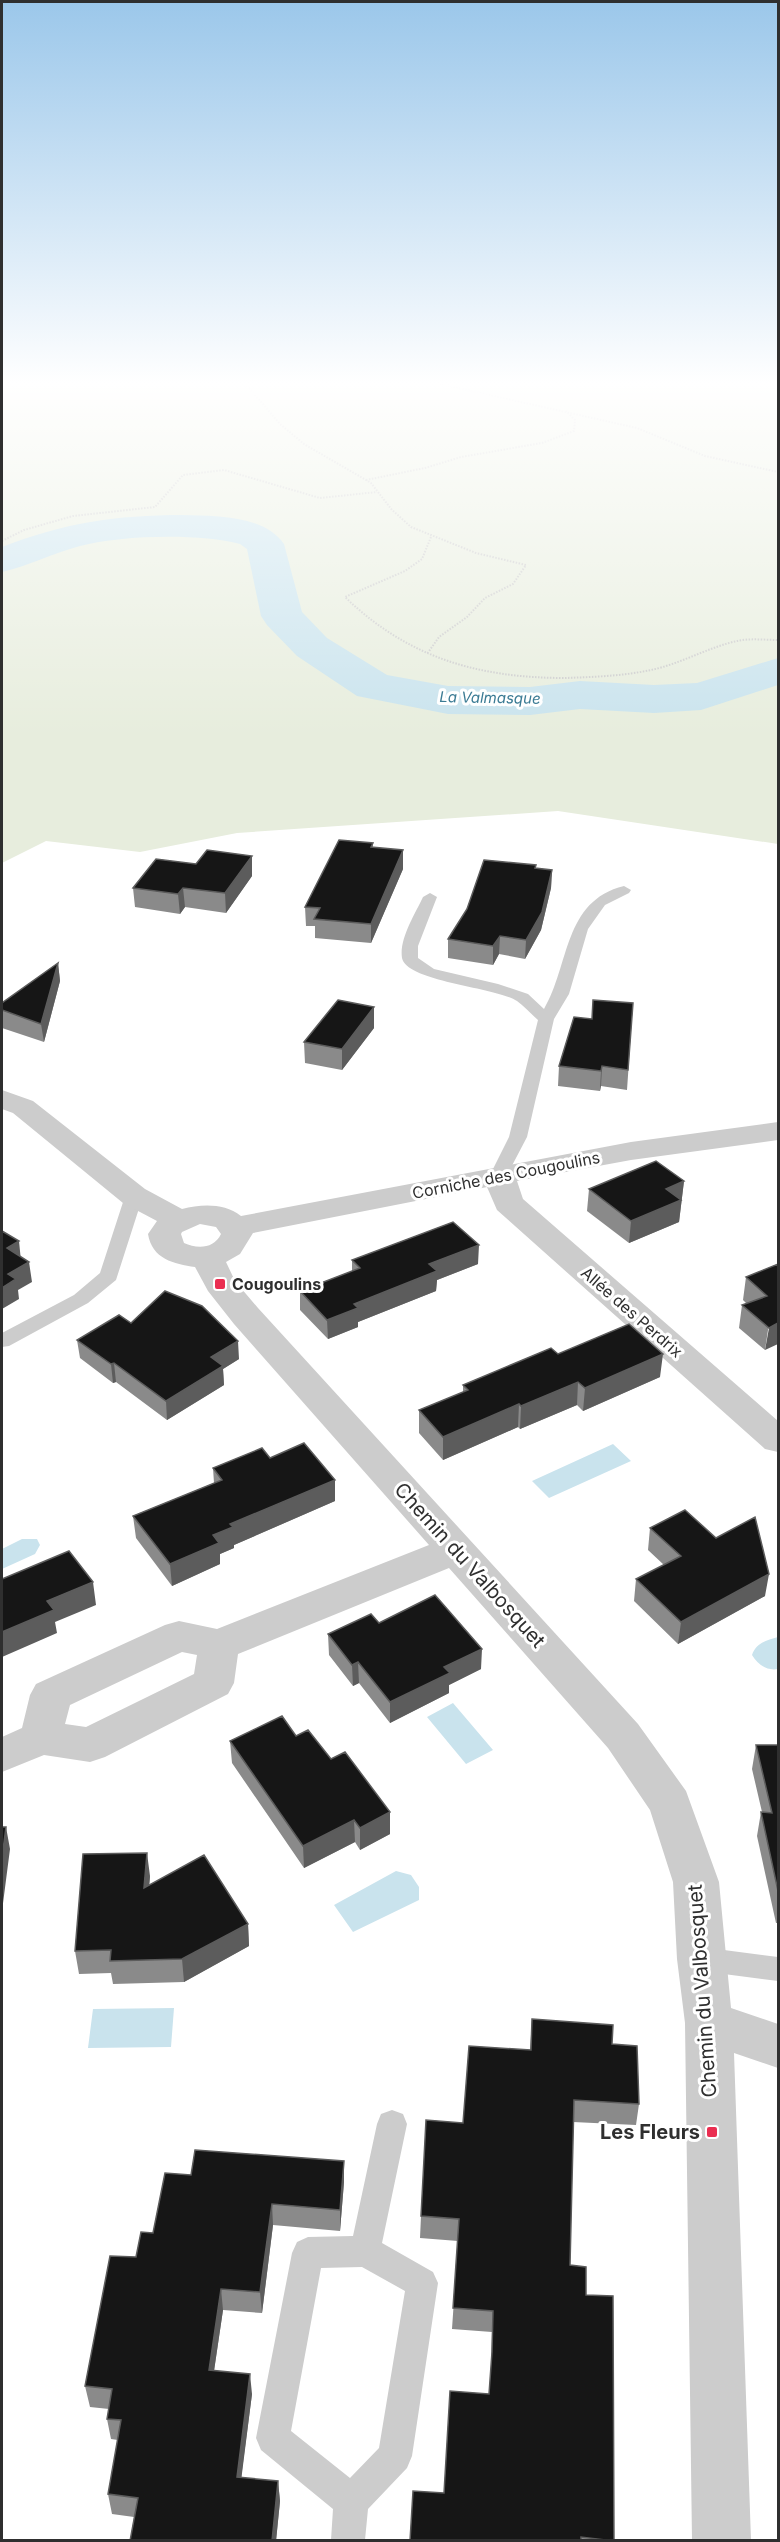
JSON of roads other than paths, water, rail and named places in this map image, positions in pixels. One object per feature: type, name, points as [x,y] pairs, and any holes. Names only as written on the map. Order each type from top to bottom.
[{"type":"street","points":[[2,1099],[23,1107],[134,1196],[178,1219],[187,1215],[210,1214],[229,1221],[221,1241]]},
{"type":"street","name":"Corniche des Cougoulins","points":[[178,1219],[164,1232],[164,1239],[167,1246],[183,1256],[260,1223],[631,1151],[778,1131]]},
{"type":"street","name":"Allée des Perdrix","points":[[499,1175],[508,1203],[775,1433]]},
{"type":"street","name":"Chemin du Valbosquet","points":[[221,1241],[220,1284],[246,1316],[623,1736],[670,1804],[696,1882],[701,1959],[709,2023],[722,2541]]},
{"type":"street","points":[[41,1738],[51,1695],[179,1636],[219,1645],[455,1550]]},
{"type":"street","points":[[2,1755],[41,1738],[90,1745],[213,1683],[219,1645]]},
{"type":"street","points":[[709,2023],[778,2046]]},
{"type":"lane","points":[[499,1175],[518,1137],[546,1019],[561,994],[580,929],[600,902],[624,890]]},
{"type":"lane","points":[[430,897],[410,946],[410,960],[429,973],[492,987],[522,997],[546,1019]]},
{"type":"lane","points":[[2,1341],[81,1299],[109,1276],[134,1196]]},
{"type":"lane","points":[[701,1959],[778,1969]]},
{"type":"lane","points":[[365,2251],[392,2124]]},
{"type":"lane","points":[[348,2541],[351,2501],[395,2456],[423,2283],[365,2251],[308,2253],[273,2438],[351,2501]]},
{"type":"water","points":[[613,1444],[631,1461],[549,1498],[532,1481]]},
{"type":"water","points":[[22,1539],[37,1539],[40,1545],[35,1554],[2,1569],[2,1549]]},
{"type":"water","points":[[778,1637],[778,1669],[767,1668],[757,1662],[752,1655],[759,1645]]},
{"type":"water","points":[[453,1703],[493,1750],[466,1764],[427,1717]]},
{"type":"water","points":[[396,1871],[411,1875],[419,1887],[419,1900],[353,1932],[334,1905]]},
{"type":"water","points":[[174,2008],[171,2047],[88,2048],[93,2009]]},
{"type":"waterway","name":"La Valmasque","points":[[2,560],[78,534],[105,530],[182,526],[235,531],[254,536],[265,544],[282,616],[312,647],[373,686],[448,700],[530,701],[580,695],[654,699],[701,696],[778,671]]},
{"type":"place","name":"Cougoulins","points":[[220,1284]]},
{"type":"place","name":"Les Fleurs","points":[[712,2132]]}]
